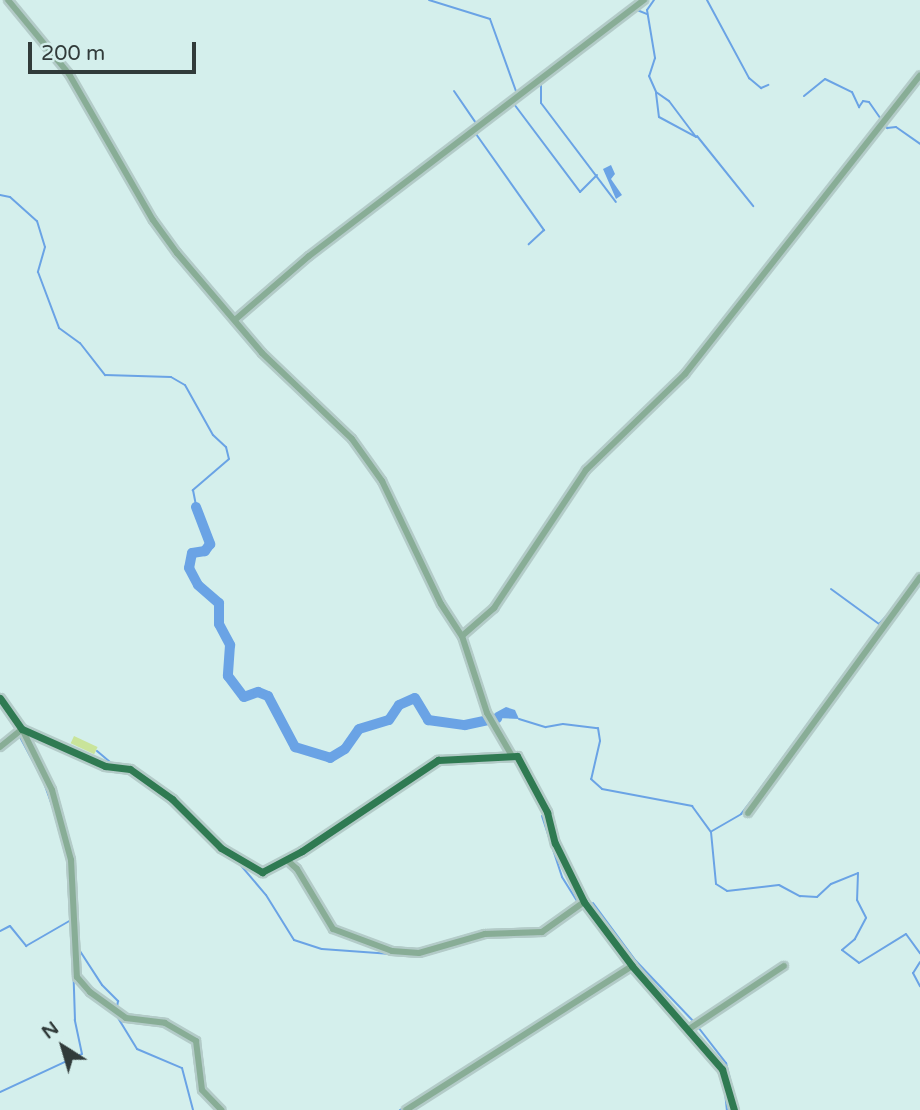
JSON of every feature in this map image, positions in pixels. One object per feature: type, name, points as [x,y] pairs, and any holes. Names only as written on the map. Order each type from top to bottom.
[{"type":"main road","points":[[0,698],[22,729],[105,766],[121,764],[130,769],[172,799],[221,848],[256,870],[268,871],[287,860],[438,760],[512,756],[527,768],[567,873],[584,902],[632,966],[722,1069],[734,1110]]},
{"type":"street","points":[[8,0],[69,74],[153,220],[262,353],[308,393],[369,462],[412,540],[441,604],[462,636],[487,713],[512,756]]},
{"type":"street","points":[[236,319],[309,256],[644,0]]},
{"type":"street","points":[[462,636],[494,608],[586,470],[685,374],[920,75]]},
{"type":"street","points":[[748,813],[920,577]]},
{"type":"street","points":[[0,747],[22,729],[52,790],[67,836],[77,977],[99,1000],[126,1018],[165,1023],[196,1041],[202,1090],[221,1110]]},
{"type":"street","points":[[287,860],[297,869],[333,929],[393,951],[419,953],[485,934],[542,932],[584,902]]},
{"type":"street","points":[[406,1110],[632,966]]},
{"type":"street","points":[[689,1029],[784,966]]},
{"type":"green space","points":[[74,736],[98,747],[94,754],[71,743]]},
{"type":"water","points":[[611,165],[615,174],[611,179],[622,195],[616,199],[603,169]]},
{"type":"water","points":[[506,707],[515,710],[519,719],[497,718],[495,713]]},
{"type":"waterway","points":[[429,0],[490,19],[517,94]]},
{"type":"waterway","points":[[654,0],[647,10],[655,58],[649,76],[656,92],[669,101],[696,137]]},
{"type":"waterway","points":[[707,0],[749,78],[761,88],[768,85]]},
{"type":"waterway","points":[[637,10],[647,14]]},
{"type":"waterway","points":[[804,96],[825,79],[852,92],[859,107],[863,101],[869,102],[887,128],[896,127],[920,144]]},
{"type":"waterway","points":[[541,82],[541,103],[616,202]]},
{"type":"waterway","points":[[454,91],[478,126]]},
{"type":"waterway","points":[[656,93],[659,117],[696,137]]},
{"type":"waterway","points":[[519,97],[514,104],[580,192],[597,175]]},
{"type":"waterway","points":[[479,131],[476,134],[544,230],[529,244]]},
{"type":"waterway","points":[[697,136],[753,206]]},
{"type":"waterway","points":[[0,195],[10,197],[37,221],[45,247],[38,272],[59,328],[80,343],[105,375],[171,377],[185,385],[213,435],[226,447],[229,459],[193,490],[196,505]]},
{"type":"waterway","points":[[196,507],[210,544],[205,551],[192,553],[189,568],[198,585],[219,603],[219,624],[230,645],[228,676],[244,697],[258,692],[268,696],[295,747],[330,758],[345,749],[359,729],[389,720],[399,705],[415,698],[428,720],[465,725],[497,718]]},
{"type":"waterway","points":[[904,605],[920,583]]},
{"type":"waterway","points":[[831,589],[879,624],[897,605]]},
{"type":"waterway","points":[[712,831],[741,814],[875,632]]},
{"type":"waterway","points":[[0,705],[16,730]]},
{"type":"waterway","points":[[519,719],[546,727],[563,724],[598,728],[600,741],[591,779],[602,789],[692,806],[711,832],[716,884],[727,891],[779,885],[800,896],[817,897],[831,884],[858,873],[857,900],[866,918],[855,939],[842,950],[859,963],[906,934],[920,953]]},
{"type":"waterway","points":[[20,737],[43,780],[57,819]]},
{"type":"waterway","points":[[97,751],[110,762]]},
{"type":"waterway","points":[[124,771],[135,777]]},
{"type":"waterway","points":[[165,798],[179,811]]},
{"type":"waterway","points":[[542,816],[562,877],[578,903]]},
{"type":"waterway","points":[[198,830],[216,848]]},
{"type":"waterway","points":[[238,862],[266,895],[294,940],[322,949],[419,956]]},
{"type":"waterway","points":[[593,903],[635,960],[694,1022]]},
{"type":"waterway","points":[[0,931],[10,926],[26,946],[71,920]]},
{"type":"waterway","points":[[0,1092],[82,1054],[75,1020],[72,929]]},
{"type":"waterway","points":[[78,948],[102,985],[118,1001],[117,1007]]},
{"type":"waterway","points":[[920,962],[913,973],[920,986]]},
{"type":"waterway","points":[[115,1013],[137,1049],[182,1068],[193,1110]]},
{"type":"waterway","points":[[698,1027],[726,1063],[732,1087]]},
{"type":"waterway","points":[[725,1092],[727,1110]]},
{"type":"waterway","points":[[400,1110],[423,1096]]}]
